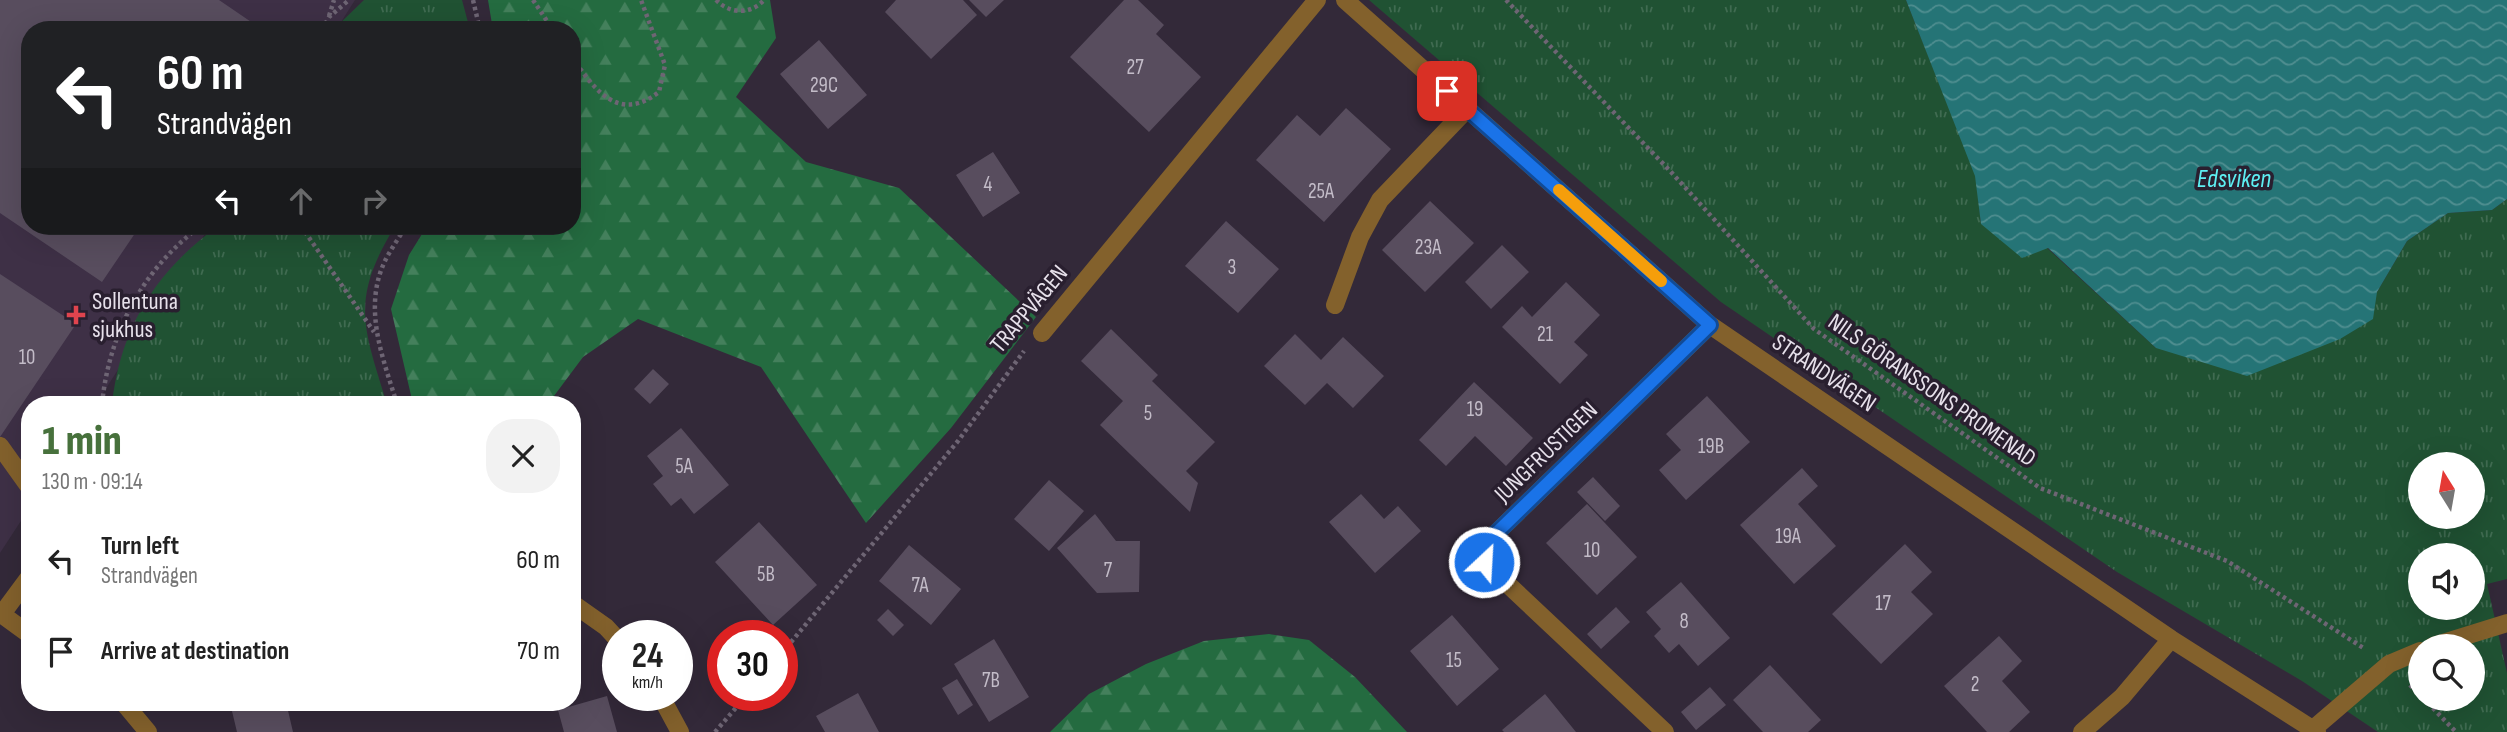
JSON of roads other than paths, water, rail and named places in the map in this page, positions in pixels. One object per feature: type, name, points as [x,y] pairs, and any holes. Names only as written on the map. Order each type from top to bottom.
[{"type":"street","name":"TRAPPVÄGEN","points":[[1042,333],[1317,0]]},
{"type":"street","name":"STRANDVÄGEN","points":[[1345,0],[1710,325],[2171,639],[2315,731]]},
{"type":"street","points":[[1335,304],[1360,237],[1380,200],[1467,109]]},
{"type":"street","name":"JUNGFRUSTIGEN","points":[[1665,732],[1484,562],[1484,545],[1710,325]]},
{"type":"street","points":[[0,446],[21,475]]},
{"type":"street","points":[[21,588],[1,614],[21,628]]},
{"type":"street","points":[[581,609],[602,624]]},
{"type":"street","points":[[2472,634],[2507,623]]},
{"type":"street","points":[[2082,732],[2122,697],[2171,639]]},
{"type":"street","points":[[2315,731],[2389,664],[2408,656]]},
{"type":"street","points":[[130,711],[148,732]]},
{"type":"street","points":[[669,711],[680,732]]},
{"type":"water","name":"Edsviken","points":[[1906,0],[2507,0],[2507,199],[2492,210],[2448,213],[2407,241],[2377,292],[2373,319],[2340,339],[2247,376],[2156,348],[2048,248],[2022,258],[1981,224],[1975,176]]},
{"type":"place","name":"Sollentuna sjukhus","points":[[76,315]]}]
